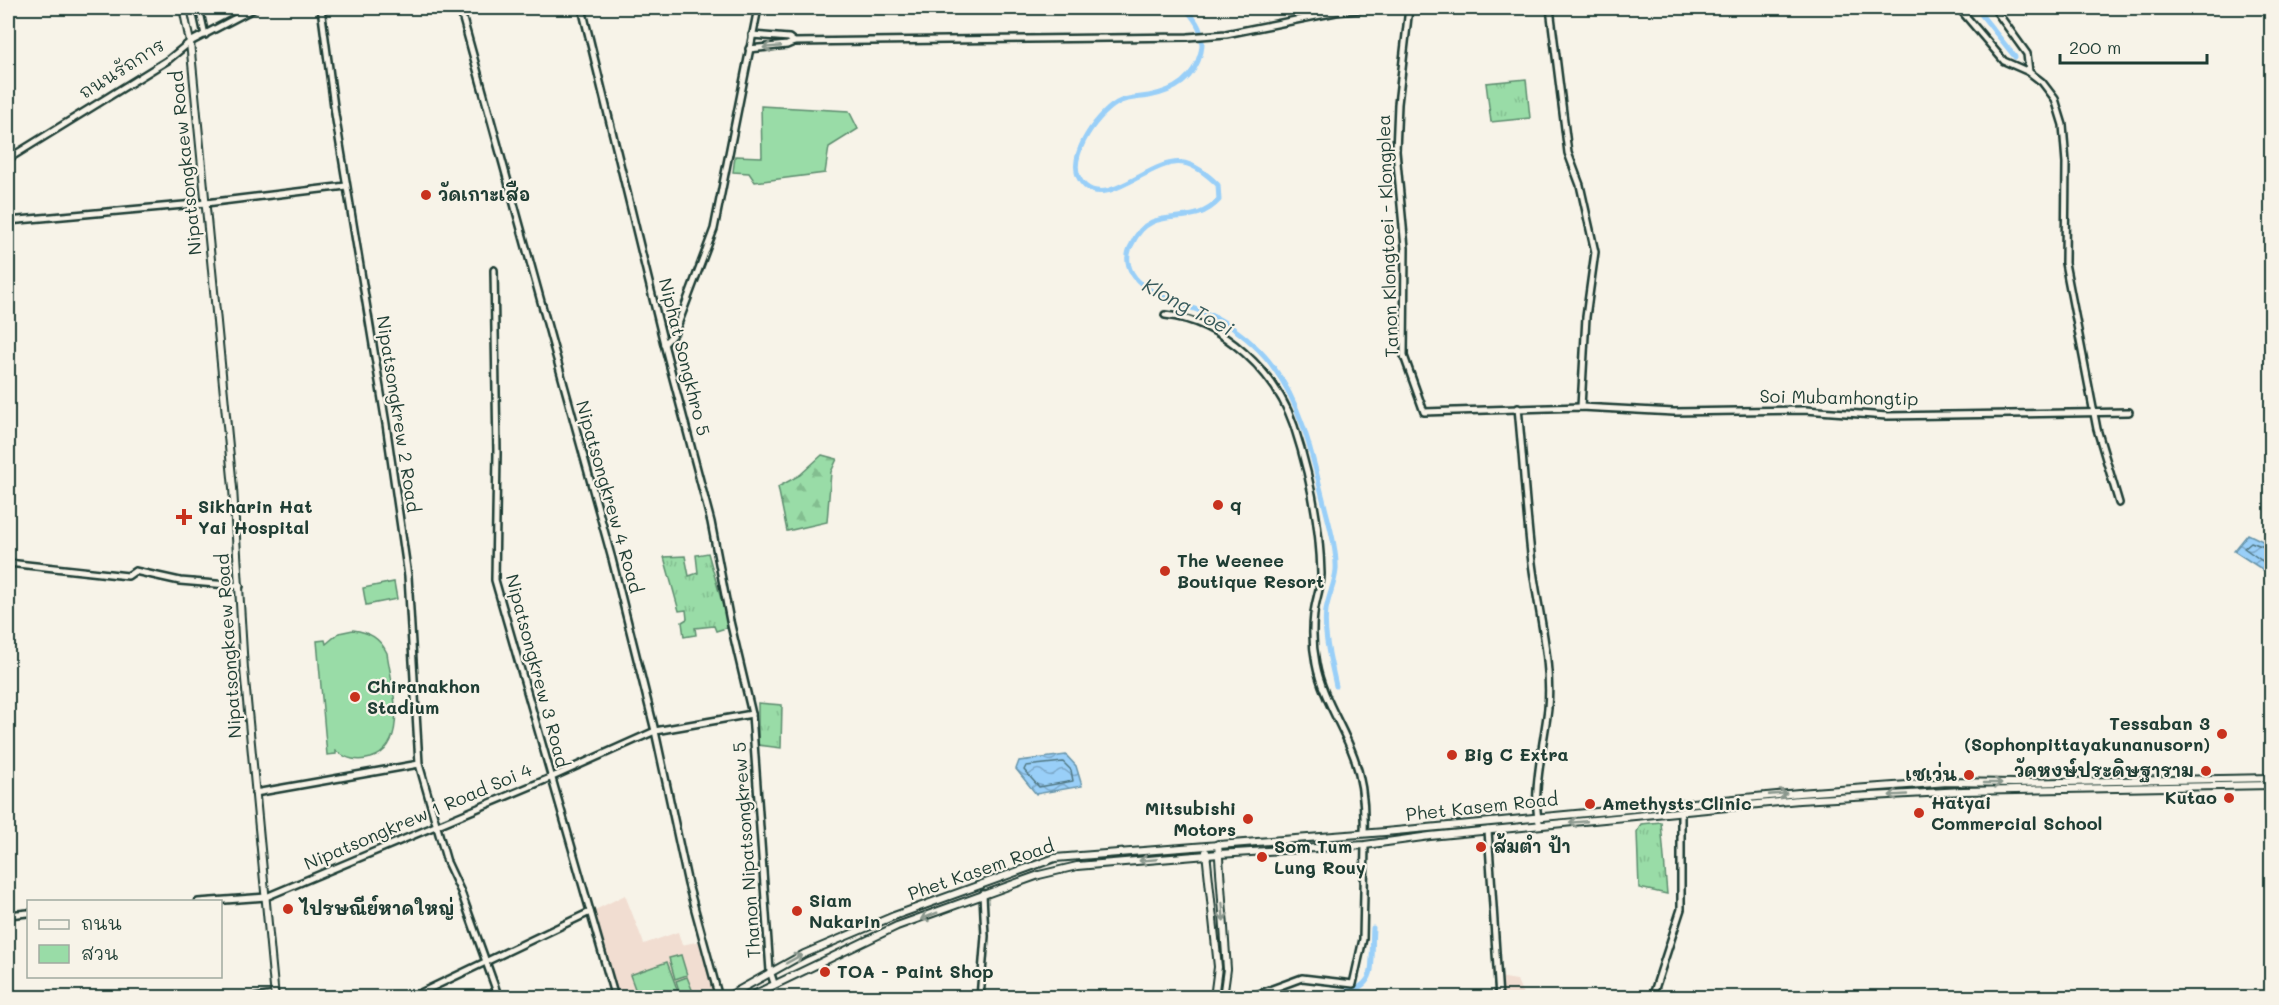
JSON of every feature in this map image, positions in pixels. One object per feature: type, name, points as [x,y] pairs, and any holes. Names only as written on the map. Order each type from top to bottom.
[{"type":"main road","name":"Nipatsongkaew Road","points":[[183,8],[190,42],[206,203],[240,586],[255,794],[275,996]]},
{"type":"main road","name":"Phet Kasem Road","points":[[747,998],[774,983],[897,926],[1039,875],[1077,866],[1365,845],[1488,830],[1681,812],[1799,796],[2271,778]]},
{"type":"main road","name":"Phet Kasem Road","points":[[725,998],[770,971],[894,915],[1055,858],[1385,832],[1536,816],[1948,782],[2271,785]]},
{"type":"main road","points":[[1218,844],[1227,969],[1223,998]]},
{"type":"main road","points":[[1205,845],[1218,967],[1214,998]]},
{"type":"main road","points":[[980,884],[983,894]]},
{"type":"street","points":[[199,8],[205,35]]},
{"type":"street","name":"ถนนรัถการ","points":[[8,159],[168,60],[190,42],[255,8]]},
{"type":"street","name":"Nipatsongkrew 2 Road","points":[[321,8],[346,186],[386,424],[408,576],[418,764],[438,825],[447,862],[461,892],[499,998]]},
{"type":"street","name":"Nipatsongkrew 4 Road","points":[[460,8],[609,550],[655,731],[688,884],[719,998]]},
{"type":"street","name":"Niphat Songkhro 5","points":[[582,8],[664,344],[711,522],[730,621],[752,714]]},
{"type":"street","points":[[664,344],[675,332],[714,229],[758,8]]},
{"type":"street","points":[[749,49],[787,45],[794,42],[1219,35],[1336,12],[1374,8]]},
{"type":"street","name":"Tanon Klongtoei - Klongplea","points":[[1409,8],[1398,104],[1396,151],[1405,248],[1404,356],[1424,412],[1581,407]]},
{"type":"street","points":[[1550,8],[1568,153],[1580,185],[1595,252],[1586,317],[1581,407]]},
{"type":"street","points":[[1959,8],[2004,62],[2029,72],[2042,82],[2055,99],[2063,125],[2066,163],[2065,263],[2096,412],[2097,429],[2118,503]]},
{"type":"street","points":[[1994,8],[2027,54],[2029,72]]},
{"type":"street","points":[[752,35],[789,38],[794,42]]},
{"type":"street","points":[[8,221],[206,203],[346,186]]},
{"type":"street","name":"Nipatsongkrew 3 Road","points":[[494,270],[497,453],[495,580],[615,998]]},
{"type":"street","points":[[1165,315],[1190,321],[1220,335],[1242,349],[1275,390],[1294,425],[1308,481],[1320,551],[1321,578],[1314,615],[1313,652],[1318,674],[1336,722],[1354,756],[1362,785],[1364,833]]},
{"type":"street","name":"Soi Mubamhongtip","points":[[1581,407],[1674,412],[1804,410],[1877,416],[2129,412]]},
{"type":"street","points":[[1518,408],[1533,564],[1544,631],[1548,698],[1536,816],[1540,825]]},
{"type":"street","points":[[8,563],[128,576],[135,571],[180,581],[240,586]]},
{"type":"street","name":"Nipatsongkrew 1 Road Soi 4","points":[[222,900],[266,897],[550,778],[655,731],[752,714]]},
{"type":"street","name":"Thanon Nipatsongkrew 5","points":[[752,714],[770,971],[774,983]]},
{"type":"street","points":[[255,794],[418,764]]},
{"type":"street","points":[[1653,998],[1681,909],[1681,812]]},
{"type":"street","points":[[1488,830],[1498,998]]},
{"type":"street","points":[[1248,998],[1302,978],[1353,984],[1362,939],[1365,845]]},
{"type":"street","points":[[980,998],[985,936],[983,894]]},
{"type":"street","points":[[410,998],[485,960],[590,912]]},
{"type":"street","points":[[8,915],[27,913]]},
{"type":"street","points":[[253,998],[275,996]]},
{"type":"shaded area","points":[[625,895],[644,944],[678,932],[682,945],[700,941],[714,993],[704,998],[615,997],[589,913]]},
{"type":"shaded area","points":[[1499,977],[1517,980],[1524,997],[1500,997]]},
{"type":"green space","points":[[1526,79],[1530,118],[1491,122],[1486,83]]},
{"type":"green space","points":[[761,106],[849,111],[858,129],[829,147],[825,173],[755,182],[749,173],[733,172],[735,156],[762,157]]},
{"type":"green space","points":[[822,455],[837,459],[831,472],[827,522],[787,531],[778,487],[800,475]]},
{"type":"green space","points":[[708,553],[729,627],[716,631],[714,626],[695,628],[696,635],[684,637],[682,622],[687,619],[686,610],[679,611],[664,557],[685,556],[689,576],[698,573],[696,555]]},
{"type":"green space","points":[[394,582],[397,599],[366,605],[363,588]]},
{"type":"green space","points":[[353,630],[373,637],[381,643],[387,653],[396,712],[391,740],[383,751],[371,758],[361,760],[348,758],[336,751],[336,754],[327,755],[317,641],[325,640],[326,644],[339,633]]},
{"type":"green space","points":[[758,703],[782,705],[781,748],[758,745]]},
{"type":"green space","points":[[1661,822],[1667,894],[1639,888],[1637,832],[1641,824]]},
{"type":"green space","points":[[681,955],[687,975],[675,979],[669,958]]},
{"type":"green space","points":[[667,962],[680,997],[638,997],[630,975]]},
{"type":"green space","points":[[687,977],[695,997],[681,997],[676,981]]},
{"type":"water","points":[[2248,534],[2271,545],[2271,575],[2234,551]]},
{"type":"water","points":[[1066,755],[1076,766],[1082,786],[1036,794],[1016,769],[1019,761]]},
{"type":"waterway","name":"Klong Toei","points":[[1080,8],[1096,10],[1112,8]]},
{"type":"waterway","name":"Klong Toei","points":[[1185,8],[1196,23],[1202,39],[1201,52],[1194,70],[1182,82],[1167,91],[1125,100],[1109,109],[1091,129],[1084,141],[1076,165],[1078,177],[1085,186],[1095,191],[1107,191],[1159,167],[1172,163],[1184,163],[1194,166],[1218,185],[1219,200],[1208,209],[1196,214],[1161,219],[1150,223],[1140,231],[1130,248],[1128,262],[1132,274],[1153,292],[1212,316],[1244,337],[1269,361],[1292,399],[1311,450],[1334,545],[1336,570],[1325,619],[1336,686]]},
{"type":"waterway","points":[[1976,8],[2015,57]]},
{"type":"waterway","points":[[1278,998],[1291,995],[1334,993],[1358,988],[1367,981],[1371,970],[1373,928]]},
{"type":"place","name":"วัดเกาะเสือ","points":[[426,195]]},
{"type":"place","name":"q","points":[[1218,505]]},
{"type":"place","name":"Sikharin Hat Yai Hospital","points":[[184,517]]},
{"type":"place","name":"The Weenee Boutique Resort","points":[[1165,571]]},
{"type":"place","name":"Chiranakhon Stadium","points":[[355,697]]},
{"type":"place","name":"Tessaban 3 (Sophonpittayakunanusorn)","points":[[2222,734]]},
{"type":"place","name":"Big C Extra","points":[[1452,755]]},
{"type":"place","name":"วัดหงษ์ประดิษฐาราม","points":[[2206,771]]},
{"type":"place","name":"เซเว่น","points":[[1969,775]]},
{"type":"place","name":"Kutao","points":[[2229,798]]},
{"type":"place","name":"Amethysts Clinic","points":[[1590,804]]},
{"type":"place","name":"Hatyai Commercial School","points":[[1919,813]]},
{"type":"place","name":"Mitsubishi Motors","points":[[1248,819]]},
{"type":"place","name":"ส้มตำ ป้า","points":[[1481,847]]},
{"type":"place","name":"Som Tum Lung Rouy","points":[[1262,857]]},
{"type":"place","name":"ไปรษณีย์หาดใหญ่","points":[[288,909]]},
{"type":"place","name":"Siam Nakarin","points":[[797,911]]},
{"type":"place","name":"TOA - Paint Shop","points":[[825,972]]}]
